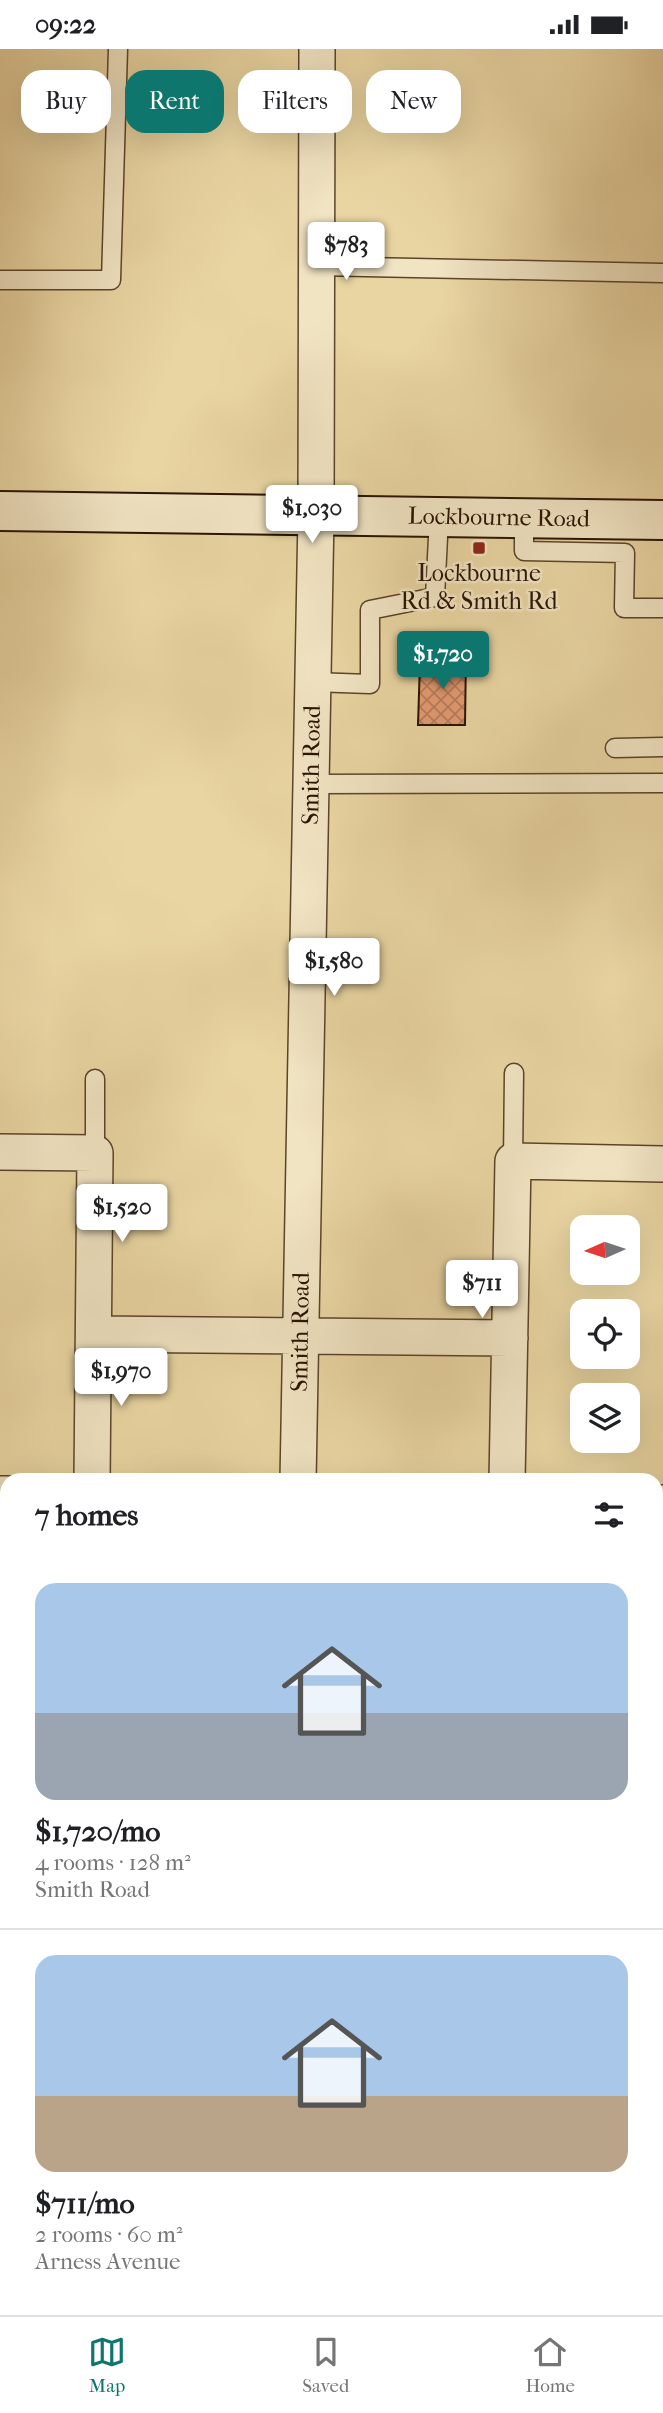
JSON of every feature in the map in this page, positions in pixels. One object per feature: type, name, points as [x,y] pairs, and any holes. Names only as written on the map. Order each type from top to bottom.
[{"type":"main road","name":"Lockbourne Road","points":[[0,511],[524,518],[625,536],[663,520]]},
{"type":"street","name":"Smith Road","points":[[298,1473],[316,515],[317,49]]},
{"type":"street","points":[[0,1151],[95,1153],[92,1473]]},
{"type":"street","points":[[507,1473],[513,1161],[663,1164]]},
{"type":"street","points":[[94,1334],[510,1338]]},
{"type":"lane","points":[[0,279],[111,280],[118,49]]},
{"type":"lane","points":[[318,266],[663,273]]},
{"type":"lane","points":[[312,682],[370,684],[370,610],[435,597],[439,517]]},
{"type":"lane","points":[[625,536],[624,608],[663,608]]},
{"type":"lane","points":[[615,748],[663,747]]},
{"type":"lane","points":[[311,784],[663,783]]},
{"type":"lane","points":[[513,1161],[514,1073]]},
{"type":"lane","points":[[95,1079],[95,1153]]},
{"type":"building","points":[[466,655],[465,725],[418,725],[420,662],[429,656]]},
{"type":"place","name":"Lockbourne Rd & Smith Rd","points":[[479,548]]}]
